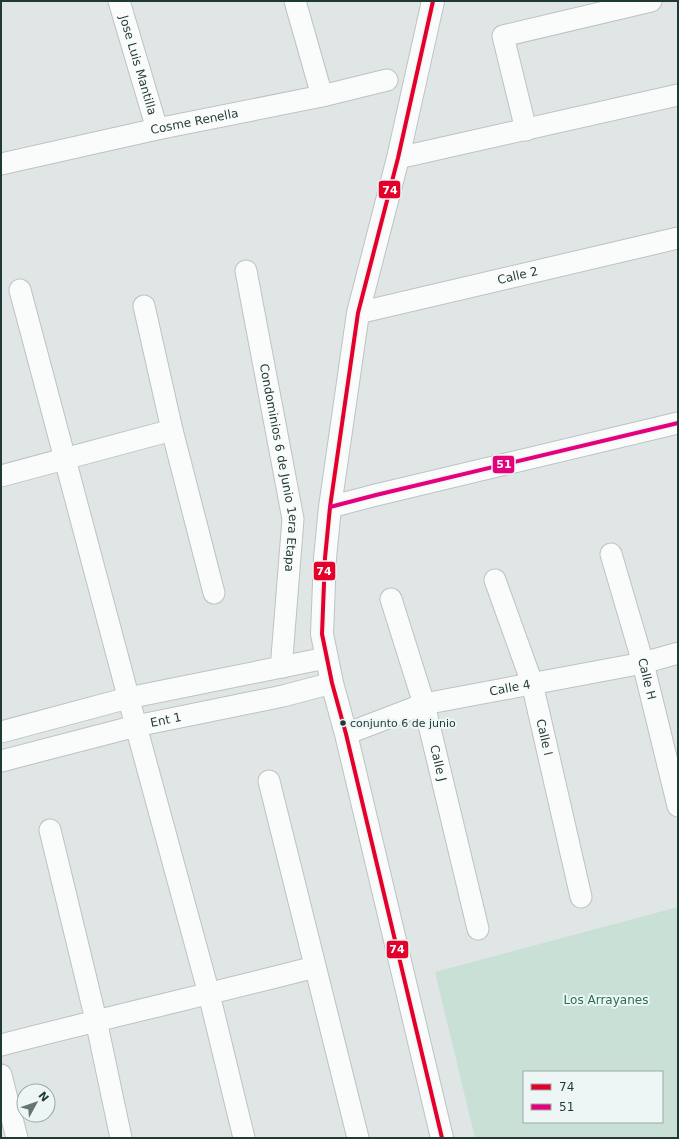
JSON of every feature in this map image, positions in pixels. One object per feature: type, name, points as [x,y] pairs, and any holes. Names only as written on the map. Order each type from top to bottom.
[{"type":"street","name":"Jose Luis Mantilla","points":[[119,1],[157,129]]},
{"type":"street","points":[[295,1],[322,96]]},
{"type":"street","points":[[433,1],[398,158],[358,313],[330,508],[325,558],[322,634],[326,658],[346,734],[442,1138]]},
{"type":"street","points":[[526,130],[503,36],[651,1]]},
{"type":"street","name":"Cosme Renella","points":[[1,164],[157,129],[322,96],[387,80]]},
{"type":"street","points":[[398,158],[678,95]]},
{"type":"street","name":"Calle 2","points":[[358,313],[678,238]]},
{"type":"street","name":"Condominios 6 de Junio 1era Etapa","points":[[246,271],[293,519],[282,657],[283,667]]},
{"type":"street","points":[[20,290],[128,698],[209,994],[244,1138]]},
{"type":"street","points":[[144,306],[172,430],[214,593]]},
{"type":"street","points":[[330,508],[376,495],[678,423]]},
{"type":"street","points":[[1,476],[172,430]]},
{"type":"street","name":"Calle H","points":[[611,554],[643,663],[678,806]]},
{"type":"street","name":"Calle I","points":[[495,580],[532,684],[582,898]]},
{"type":"street","name":"Calle J","points":[[391,600],[424,704],[478,929]]},
{"type":"street","name":"Calle 4","points":[[346,734],[424,704],[643,663],[678,653]]},
{"type":"street","points":[[1,732],[128,698],[326,658]]},
{"type":"street","name":"Ent 1","points":[[1,761],[136,726],[283,696],[332,683]]},
{"type":"street","points":[[269,781],[358,1138]]},
{"type":"street","points":[[50,830],[96,1020],[121,1138]]},
{"type":"street","points":[[1,1045],[96,1020],[209,994],[315,967]]},
{"type":"street","points":[[1,1075],[17,1138]]},
{"type":"green space","name":"Los Arrayanes","points":[[678,907],[678,1138],[475,1138],[435,972]]},
{"type":"transit line","name":"74","points":[[433,1],[398,158],[358,313],[330,507],[325,558],[322,634],[332,683],[346,734],[442,1138]]},
{"type":"transit line","name":"51","points":[[330,507],[678,423]]},
{"type":"place","name":"conjunto 6 de junio","points":[[343,723]]}]
